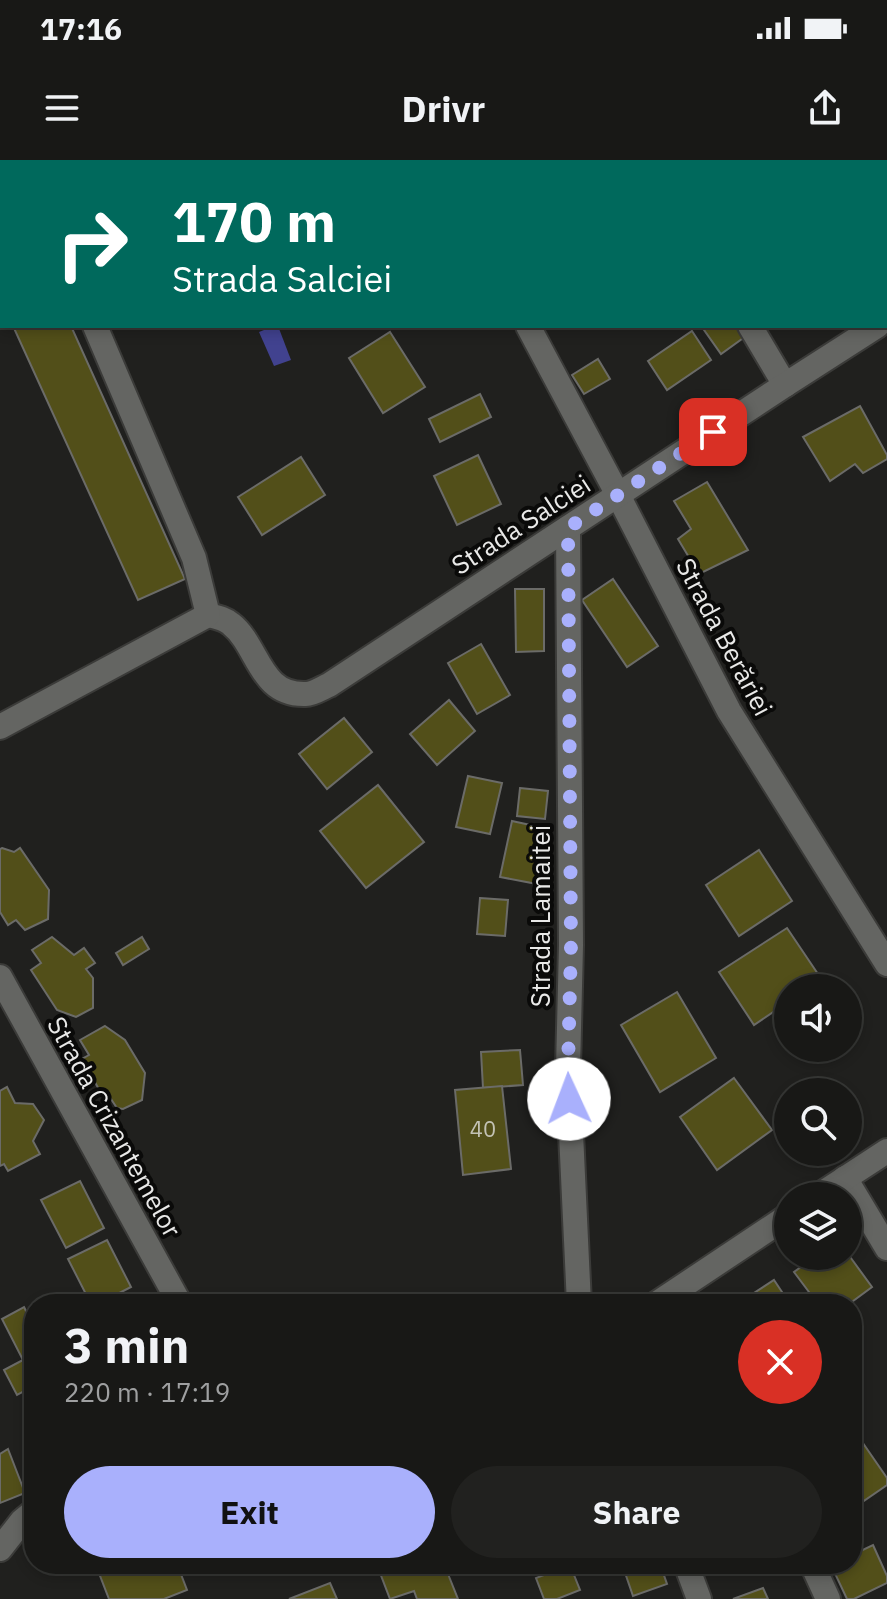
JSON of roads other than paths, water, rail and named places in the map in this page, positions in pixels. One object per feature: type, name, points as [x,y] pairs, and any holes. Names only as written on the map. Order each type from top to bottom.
[{"type":"street","points":[[0,727],[208,615],[194,558],[96,328]]},
{"type":"street","name":"Strada Berăriei","points":[[529,328],[729,711],[887,964]]},
{"type":"street","points":[[751,328],[785,385]]},
{"type":"street","name":"Strada Salciei","points":[[208,615],[229,622],[238,631],[268,679],[283,691],[307,694],[329,685],[874,328]]},
{"type":"street","name":"Strada Lamaitei","points":[[568,528],[571,945],[568,1069],[579,1294]]},
{"type":"street","name":"Strada Crizantemelor","points":[[0,977],[174,1294]]},
{"type":"street","points":[[839,1182],[887,1151]]},
{"type":"street","points":[[845,1178],[887,1248]]},
{"type":"street","points":[[688,1294],[774,1227]]},
{"type":"street","points":[[0,1549],[24,1519]]},
{"type":"street","points":[[690,1574],[699,1599]]},
{"type":"street","points":[[817,1574],[828,1599]]}]
